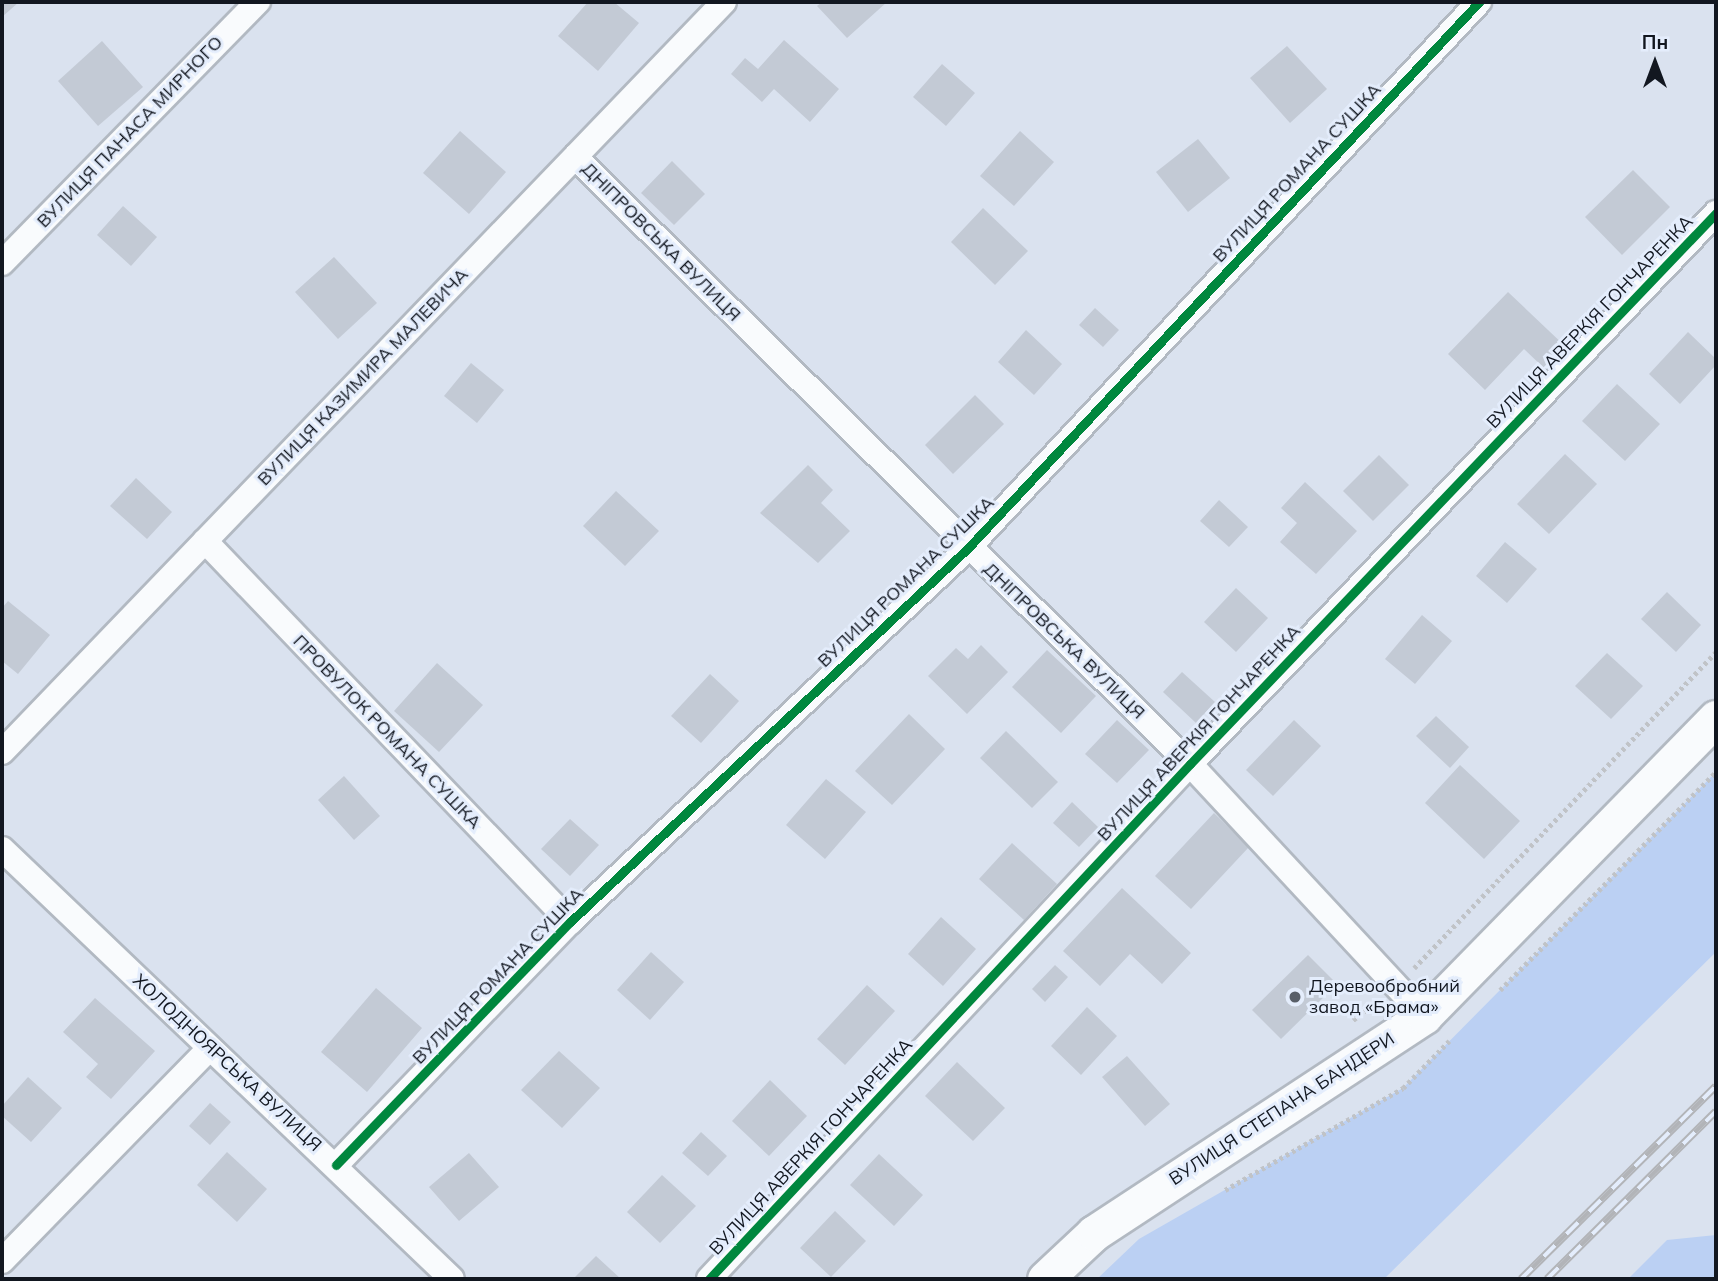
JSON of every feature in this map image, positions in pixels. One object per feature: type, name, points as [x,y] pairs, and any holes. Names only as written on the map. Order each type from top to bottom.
[{"type":"street","name":"ВУЛИЦЯ ПАНАСА МИРНОГО","points":[[2,263],[258,2]]},
{"type":"street","name":"ВУЛИЦЯ КАЗИМИРА МАЛЕВИЧА","points":[[2,752],[724,2]]},
{"type":"street","name":"ВУЛИЦЯ РОМАНА СУШКА","points":[[336,1165],[570,922],[968,548],[1479,2]]},
{"type":"street","name":"ДНІПРОВСЬКА ВУЛИЦЯ","points":[[575,157],[968,548],[1190,764],[1424,1016]]},
{"type":"street","name":"ВУЛИЦЯ АВЕРКІЯ ГОНЧАРЕНКА","points":[[709,1279],[1190,764],[1716,213]]},
{"type":"street","name":"ПРОВУЛОК РОМАНА СУШКА","points":[[205,541],[570,922]]},
{"type":"street","name":"ВУЛИЦЯ СТЕПАНА БАНДЕРИ","points":[[1045,1279],[1094,1233],[1424,1016],[1716,718]]},
{"type":"street","name":"ХОЛОДНОЯРСЬКА ВУЛИЦЯ","points":[[2,849],[209,1049],[336,1165],[452,1279]]},
{"type":"street","points":[[2,1261],[209,1049]]},
{"type":"shaded area","points":[[1716,772],[1716,952],[1384,1279],[1097,1279],[1139,1239],[1403,1088]]},
{"type":"shaded area","points":[[1716,1235],[1716,1279],[1628,1279],[1667,1240]]},
{"type":"building","points":[[2,2],[19,2],[2,17]]},
{"type":"building","points":[[588,2],[614,2],[639,23],[598,71],[558,36]]},
{"type":"building","points":[[822,2],[887,2],[847,38],[817,6]]},
{"type":"building","points":[[784,40],[839,89],[810,122],[774,89],[762,102],[731,74],[745,58],[758,69]]},
{"type":"building","points":[[102,41],[143,87],[98,126],[58,81]]},
{"type":"building","points":[[1287,46],[1327,89],[1290,123],[1250,78]]},
{"type":"building","points":[[942,64],[975,93],[946,126],[913,97]]},
{"type":"building","points":[[460,131],[506,172],[469,214],[423,173]]},
{"type":"building","points":[[1020,131],[1054,162],[1014,206],[980,176]]},
{"type":"building","points":[[1198,139],[1230,178],[1188,212],[1156,172]]},
{"type":"building","points":[[672,161],[705,194],[674,225],[641,193]]},
{"type":"building","points":[[1633,170],[1670,207],[1622,255],[1585,217]]},
{"type":"building","points":[[123,206],[157,237],[131,266],[97,235]]},
{"type":"building","points":[[983,208],[1028,251],[995,285],[951,242]]},
{"type":"building","points":[[334,257],[377,303],[338,339],[295,292]]},
{"type":"building","points":[[1508,292],[1567,348],[1546,370],[1524,349],[1485,390],[1448,354]]},
{"type":"building","points":[[1095,308],[1119,330],[1103,347],[1079,325]]},
{"type":"building","points":[[1026,330],[1062,364],[1034,395],[998,362]]},
{"type":"building","points":[[1688,332],[1716,359],[1716,365],[1680,404],[1649,374]]},
{"type":"building","points":[[471,363],[504,390],[477,423],[444,396]]},
{"type":"building","points":[[1617,384],[1660,424],[1625,461],[1582,421]]},
{"type":"building","points":[[975,395],[1004,424],[953,474],[925,445]]},
{"type":"building","points":[[1565,454],[1597,484],[1549,534],[1517,504]]},
{"type":"building","points":[[1379,455],[1409,485],[1373,521],[1343,491]]},
{"type":"building","points":[[808,465],[833,490],[821,503],[850,531],[818,563],[760,513]]},
{"type":"building","points":[[136,478],[172,512],[147,539],[110,506]]},
{"type":"building","points":[[1305,482],[1357,531],[1316,574],[1280,542],[1297,523],[1281,508]]},
{"type":"building","points":[[616,491],[659,531],[625,566],[583,526]]},
{"type":"building","points":[[1219,500],[1248,527],[1229,547],[1200,521]]},
{"type":"building","points":[[1505,542],[1537,569],[1507,603],[1476,576]]},
{"type":"building","points":[[1236,588],[1268,618],[1236,652],[1204,622]]},
{"type":"building","points":[[1667,592],[1701,625],[1676,652],[1641,619]]},
{"type":"building","points":[[8,601],[50,635],[18,674],[2,661],[2,608]]},
{"type":"building","points":[[1422,615],[1452,641],[1415,684],[1385,659]]},
{"type":"building","points":[[981,645],[1008,672],[967,714],[928,676],[956,648],[968,659]]},
{"type":"building","points":[[1047,650],[1096,696],[1061,733],[1012,687]]},
{"type":"building","points":[[1607,653],[1643,686],[1611,719],[1575,686]]},
{"type":"building","points":[[437,663],[483,705],[439,752],[394,711]]},
{"type":"building","points":[[1182,672],[1215,702],[1196,723],[1163,692]]},
{"type":"building","points":[[710,674],[739,701],[701,743],[671,716]]},
{"type":"building","points":[[909,714],[945,749],[892,805],[855,771]]},
{"type":"building","points":[[1436,716],[1469,747],[1450,768],[1416,736]]},
{"type":"building","points":[[1117,720],[1149,750],[1117,783],[1085,754]]},
{"type":"building","points":[[1294,720],[1321,746],[1273,796],[1246,770]]},
{"type":"building","points":[[1006,731],[1058,782],[1032,808],[980,758]]},
{"type":"building","points":[[1460,765],[1520,821],[1484,859],[1425,803]]},
{"type":"building","points":[[344,776],[380,816],[354,840],[318,800]]},
{"type":"building","points":[[826,779],[866,812],[825,859],[786,825]]},
{"type":"building","points":[[1072,802],[1098,827],[1079,847],[1053,823]]},
{"type":"building","points":[[1214,813],[1249,847],[1191,909],[1155,876]]},
{"type":"building","points":[[570,819],[599,845],[570,876],[541,849]]},
{"type":"building","points":[[1012,843],[1057,884],[1024,920],[979,879]]},
{"type":"building","points":[[1122,888],[1191,953],[1162,984],[1130,954],[1100,986],[1063,951]]},
{"type":"building","points":[[941,917],[976,949],[943,986],[908,954]]},
{"type":"building","points":[[651,952],[684,982],[650,1020],[617,990]]},
{"type":"building","name":"Деревообробний завод «Брама»","points":[[1308,955],[1337,984],[1281,1039],[1252,1010]]},
{"type":"building","points":[[1055,965],[1068,977],[1045,1002],[1032,989]]},
{"type":"building","points":[[867,985],[895,1011],[845,1065],[817,1039]]},
{"type":"building","points":[[376,988],[422,1028],[367,1092],[321,1052]]},
{"type":"building","points":[[95,998],[155,1051],[111,1099],[86,1077],[98,1064],[63,1032]]},
{"type":"building","points":[[1087,1007],[1117,1036],[1081,1075],[1051,1046]]},
{"type":"building","points":[[559,1051],[600,1088],[562,1128],[521,1090]]},
{"type":"building","points":[[1127,1056],[1170,1104],[1145,1126],[1102,1077]]},
{"type":"building","points":[[957,1062],[1005,1108],[973,1141],[925,1096]]},
{"type":"building","points":[[28,1077],[62,1108],[31,1142],[2,1116],[2,1106]]},
{"type":"building","points":[[770,1080],[807,1116],[769,1156],[732,1121]]},
{"type":"building","points":[[210,1103],[231,1122],[210,1145],[189,1126]]},
{"type":"building","points":[[701,1132],[727,1156],[708,1176],[682,1153]]},
{"type":"building","points":[[227,1152],[267,1189],[237,1222],[197,1185]]},
{"type":"building","points":[[469,1153],[499,1187],[459,1221],[429,1187]]},
{"type":"building","points":[[879,1154],[923,1195],[894,1226],[850,1185]]},
{"type":"building","points":[[662,1175],[696,1206],[660,1243],[627,1212]]},
{"type":"building","points":[[835,1211],[866,1241],[831,1277],[800,1248]]},
{"type":"building","points":[[596,1256],[621,1279],[573,1279]]},
{"type":"railway","points":[[1521,1279],[1716,1086]]},
{"type":"railway","points":[[1547,1279],[1716,1111]]},
{"type":"cycle path","points":[[336,1165],[570,922],[968,548],[1479,2]]},
{"type":"cycle path","points":[[709,1279],[1190,764],[1716,213]]},
{"type":"place","name":"Деревообробний завод «Брама»","points":[[1295,997]]}]
